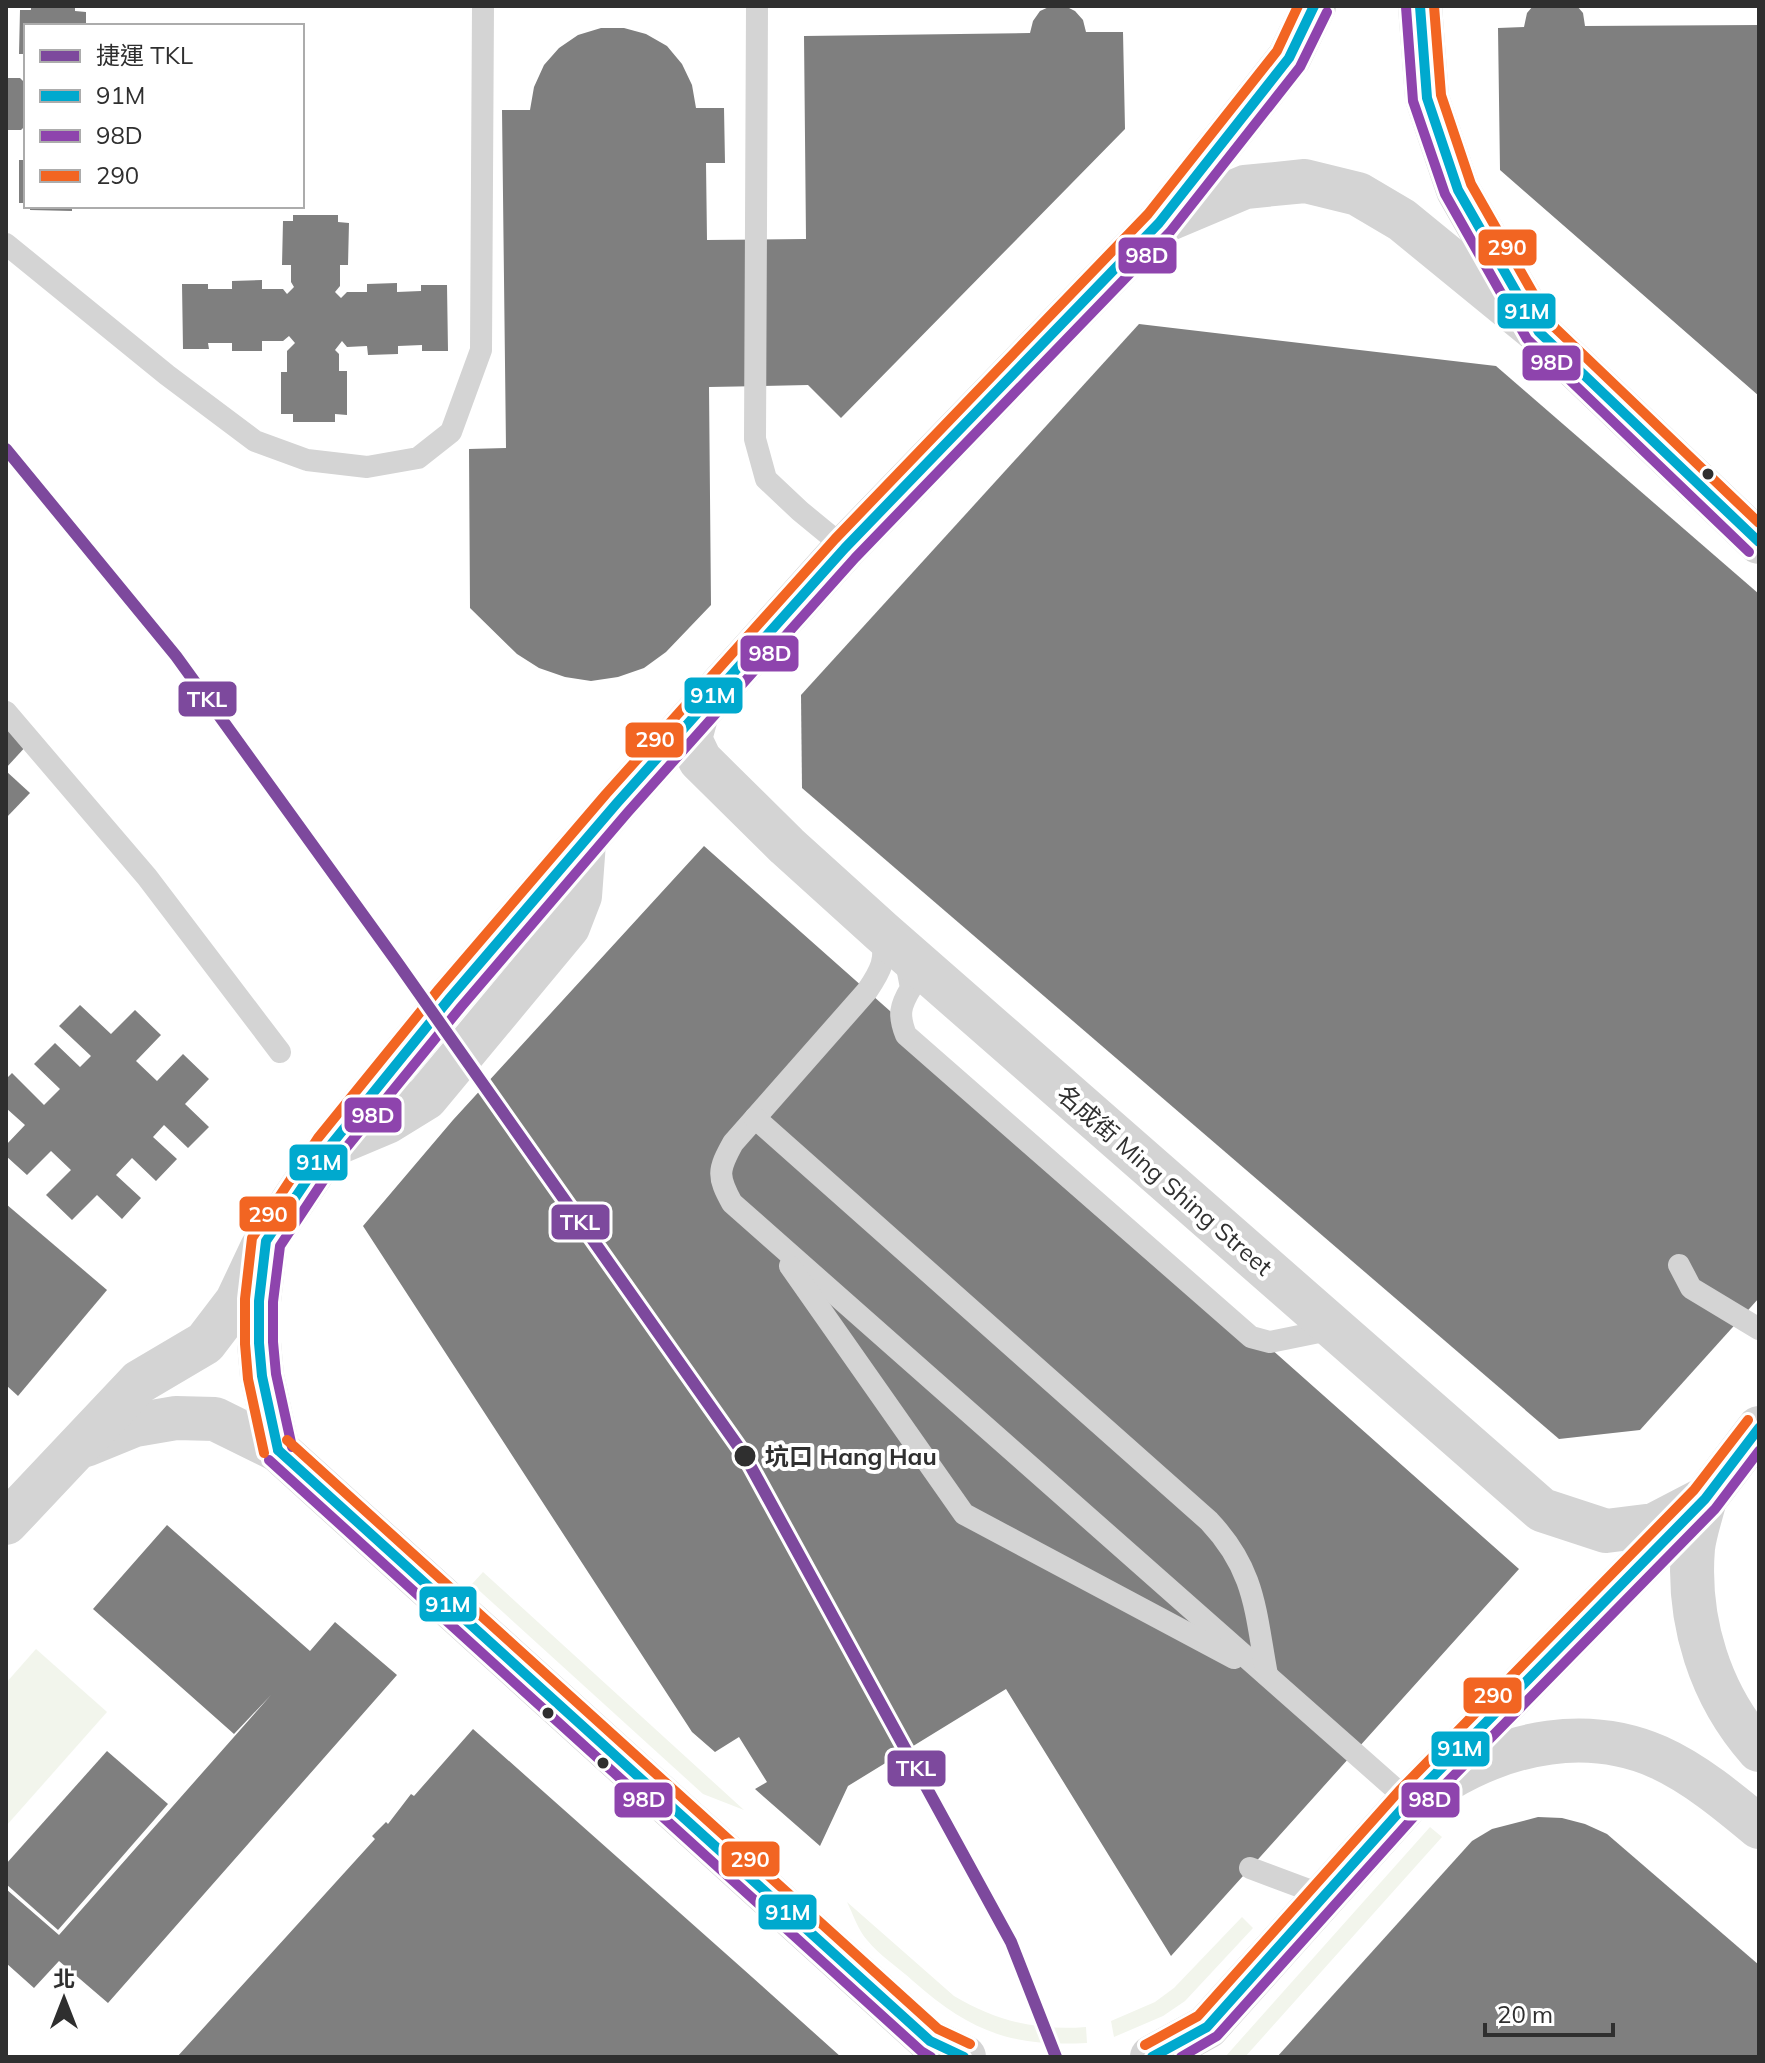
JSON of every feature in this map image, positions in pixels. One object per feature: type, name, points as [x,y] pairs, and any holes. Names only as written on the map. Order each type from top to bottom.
[{"type":"street","points":[[6,1523],[139,1382],[205,1343],[237,1301],[266,1241],[330,1146],[450,998],[845,548],[1159,223],[1289,58],[1314,6]]},
{"type":"street","points":[[1420,6],[1427,98],[1458,190],[1539,332]]},
{"type":"street","points":[[1159,223],[1245,187],[1305,181],[1358,194],[1402,220],[1539,332],[1759,542]]},
{"type":"street","name":"名成街 Ming Shing Street","points":[[696,717],[690,739],[700,760],[787,846],[1542,1510],[1606,1531],[1654,1525],[1705,1499]]},
{"type":"street","points":[[266,1241],[259,1301],[259,1343],[262,1376],[278,1450]]},
{"type":"street","points":[[73,1451],[135,1425],[176,1418],[215,1419],[278,1450],[940,2052]]},
{"type":"street","points":[[1152,2057],[1200,2042],[1409,1801],[1705,1499],[1759,1428]]},
{"type":"street","points":[[1705,1499],[1693,1545],[1699,1632],[1723,1701],[1740,1729],[1759,1750]]},
{"type":"street","points":[[1409,1801],[1500,1753],[1551,1741],[1595,1741],[1658,1757],[1704,1785],[1759,1827]]},
{"type":"lane","points":[[6,244],[167,375],[255,441],[307,460],[367,467],[418,458],[451,432],[481,350],[483,6]]},
{"type":"lane","points":[[757,6],[755,439],[766,479],[845,548]]},
{"type":"lane","points":[[6,712],[147,877],[280,1052]]},
{"type":"lane","points":[[882,932],[886,956],[877,977],[733,1143],[720,1165],[721,1184],[732,1203],[1409,1801]]},
{"type":"lane","points":[[882,932],[907,967],[911,988],[901,1004],[899,1019],[914,1044],[1251,1337],[1270,1342],[1334,1329]]},
{"type":"lane","points":[[755,1118],[1226,1539],[1249,1581],[1267,1675]]},
{"type":"lane","points":[[768,1234],[964,1514],[1267,1675]]},
{"type":"lane","points":[[1679,1265],[1691,1288],[1759,1329]]},
{"type":"lane","points":[[1250,1868],[1325,1896]]},
{"type":"shaded area","points":[[483,1572],[744,1810],[703,1794],[472,1584]]},
{"type":"shaded area","points":[[36,1649],[107,1712],[6,1826],[6,1683]]},
{"type":"shaded area","points":[[1430,1827],[1442,1837],[1245,2057],[1225,2057]]},
{"type":"shaded area","points":[[847,1902],[954,1996],[1001,2018],[1034,2026],[1086,2027],[1087,2043],[1035,2042],[973,2024],[934,1998],[872,1946],[861,1932]]},
{"type":"shaded area","points":[[1242,1917],[1253,1928],[1185,2001],[1163,2016],[1114,2037],[1111,2021],[1155,2002],[1174,1988]]},
{"type":"building","points":[[31,6],[75,6],[75,11],[86,12],[86,24],[24,24],[24,54],[19,54],[20,10],[31,10]]},
{"type":"building","points":[[1051,6],[1065,6],[1075,11],[1083,20],[1086,32],[1123,32],[1125,129],[841,418],[808,385],[709,387],[711,605],[666,652],[644,668],[618,677],[591,681],[565,677],[539,668],[517,654],[470,608],[469,449],[506,448],[502,110],[530,110],[534,87],[544,65],[559,48],[578,35],[601,28],[624,28],[646,34],[667,46],[682,64],[692,85],[696,108],[724,108],[725,163],[706,163],[707,240],[806,239],[804,36],[1030,33],[1040,11]]},
{"type":"building","points":[[1533,6],[1577,6],[1583,13],[1585,26],[1759,25],[1759,396],[1500,170],[1498,28],[1524,27],[1527,13]]},
{"type":"building","points":[[6,78],[20,78],[24,82],[24,127],[21,130],[6,130]]},
{"type":"building","points":[[19,160],[24,160],[24,203],[19,203]]},
{"type":"building","points":[[30,208],[72,208],[72,211]]},
{"type":"building","points":[[293,215],[338,215],[338,222],[349,223],[348,265],[340,265],[340,286],[335,292],[341,298],[347,292],[367,292],[367,284],[397,283],[397,292],[421,291],[421,285],[447,285],[448,351],[422,351],[422,345],[398,346],[398,354],[368,355],[367,346],[347,347],[342,341],[335,350],[339,354],[339,371],[347,371],[347,415],[335,414],[335,422],[293,422],[293,414],[281,414],[281,372],[287,372],[287,351],[295,343],[289,336],[283,341],[262,341],[262,351],[232,351],[232,343],[208,343],[209,349],[183,349],[182,284],[208,284],[208,289],[232,289],[232,281],[262,280],[262,289],[283,289],[287,294],[294,287],[291,265],[282,265],[283,221],[293,221]]},
{"type":"building","points":[[1139,324],[1496,366],[1759,594],[1759,1298],[1640,1430],[1559,1439],[802,788],[801,695]]},
{"type":"building","points":[[6,724],[28,744],[6,768]]},
{"type":"building","points":[[6,771],[30,793],[6,818]]},
{"type":"building","points":[[704,846],[1519,1569],[1171,1956],[1006,1689],[848,1786],[820,1846],[755,1789],[767,1782],[739,1737],[715,1752],[692,1732],[363,1226],[453,1120]]},
{"type":"building","points":[[80,1005],[111,1034],[135,1010],[161,1035],[136,1061],[157,1081],[183,1054],[209,1079],[185,1104],[209,1127],[188,1148],[164,1125],[153,1137],[177,1159],[156,1181],[132,1158],[116,1175],[141,1198],[122,1219],[97,1195],[72,1220],[46,1195],[71,1170],[51,1151],[27,1175],[6,1156],[6,1145],[25,1125],[6,1108],[6,1079],[12,1073],[44,1105],[60,1089],[34,1064],[55,1043],[80,1067],[91,1056],[59,1026]]},
{"type":"building","points":[[6,1204],[107,1290],[18,1396],[6,1385]]},
{"type":"building","points":[[167,1525],[310,1651],[335,1622],[397,1675],[108,2003],[59,1961],[34,1988],[6,1963],[6,1889],[59,1935],[271,1695],[234,1734],[93,1609]]},
{"type":"building","points":[[473,1729],[841,2057],[177,2057],[375,1839],[372,1836],[386,1822],[388,1824],[411,1794],[414,1796]]},
{"type":"building","points":[[107,1751],[168,1804],[58,1930],[6,1884],[6,1864]]},
{"type":"building","points":[[1538,1817],[1562,1818],[1607,1834],[1759,1965],[1759,2057],[1277,2057],[1472,1841],[1492,1829]]},
{"type":"metro line","name":"TKL","points":[[6,449],[176,656],[397,962],[745,1456],[1011,1942],[1056,2057]]},
{"type":"transit line","name":"290","points":[[264,1453],[248,1379],[245,1344],[245,1299],[252,1238],[318,1138],[439,989],[606,794],[835,539],[1148,214],[1277,51],[1298,6]]},
{"type":"transit line","name":"91M","points":[[278,1450],[262,1376],[259,1343],[259,1301],[266,1241],[330,1146],[450,998],[617,803],[845,548],[1159,223],[1289,58],[1314,6]]},
{"type":"transit line","name":"91M","points":[[1420,6],[1427,98],[1458,190],[1539,332],[1759,542]]},
{"type":"transit line","name":"290","points":[[1434,6],[1441,95],[1471,184],[1550,323],[1759,523]]},
{"type":"transit line","name":"98D","points":[[1406,7],[1413,101],[1445,194],[1527,339],[1749,552]]},
{"type":"transit line","name":"98D","points":[[292,1447],[276,1374],[273,1342],[273,1302],[280,1246],[341,1154],[461,1007],[628,812],[855,558],[1170,232],[1300,67],[1327,12]]},
{"type":"transit line","name":"290","points":[[1145,2045],[1198,2016],[1399,1791],[1694,1490],[1748,1420]]},
{"type":"transit line","name":"91M","points":[[1152,2057],[1207,2027],[1409,1801],[1705,1499],[1759,1428]]},
{"type":"transit line","name":"290","points":[[287,1440],[938,2029],[970,2044]]},
{"type":"transit line","name":"91M","points":[[278,1450],[930,2041],[964,2057]]},
{"type":"transit line","name":"98D","points":[[1181,2057],[1217,2036],[1419,1811],[1715,1509],[1759,1451]]},
{"type":"transit line","name":"98D","points":[[269,1460],[931,2057]]},
{"type":"place","name":"坑口 Hang Hau","points":[[745,1456]]}]
